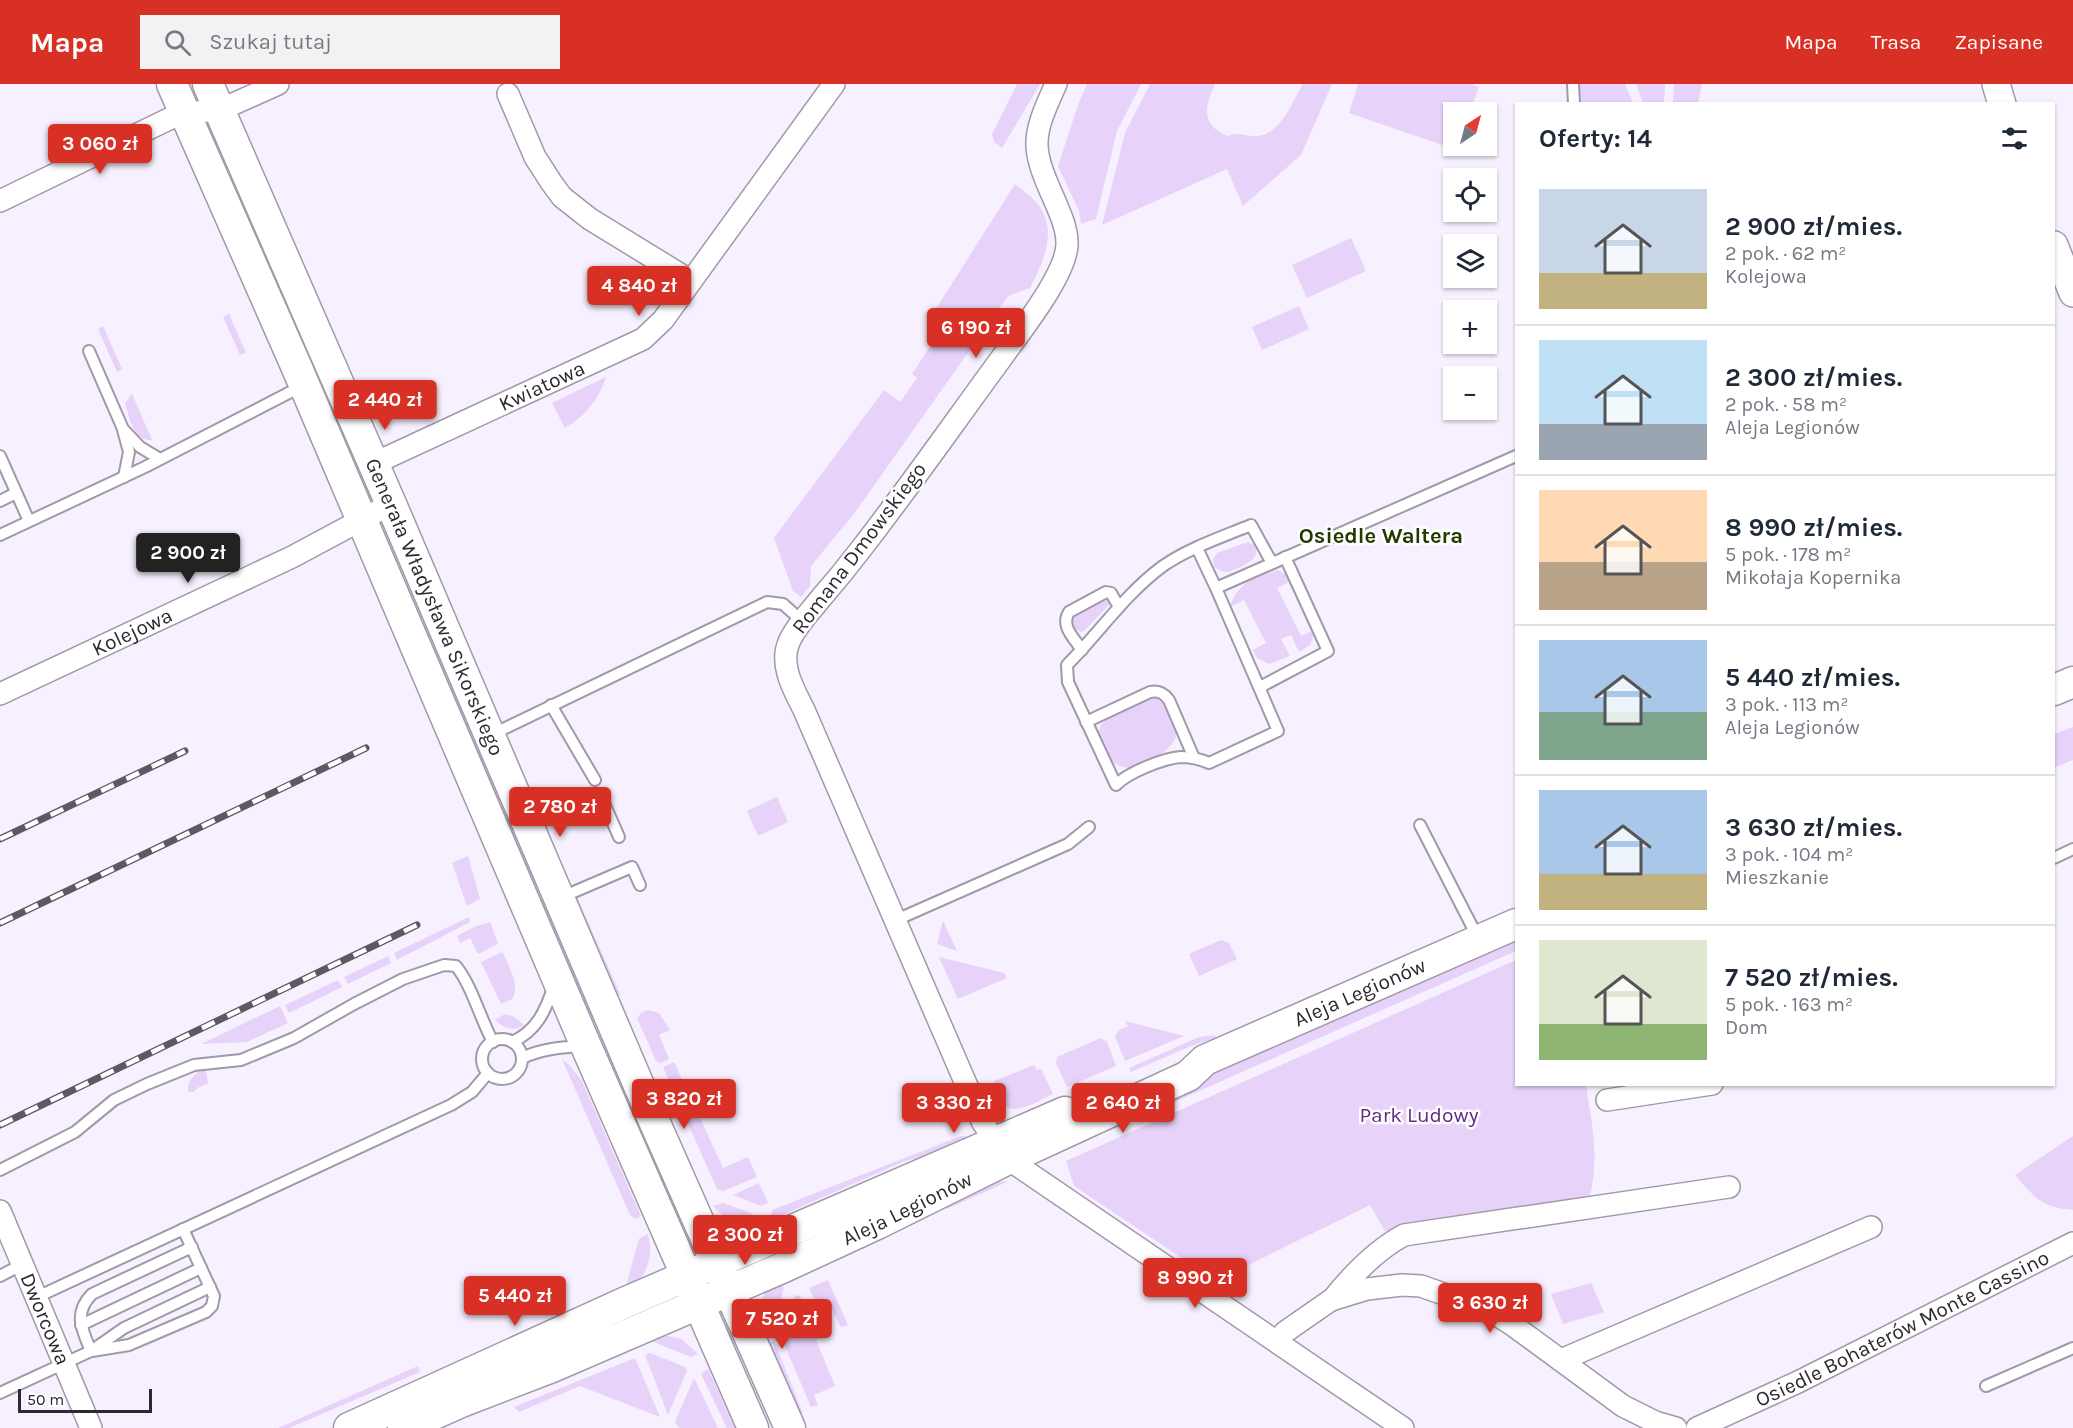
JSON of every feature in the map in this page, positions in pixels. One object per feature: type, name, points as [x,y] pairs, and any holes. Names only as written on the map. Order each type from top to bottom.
[{"type":"main road","name":"Generała Władysława Sikorskiego","points":[[172,84],[753,1428]]},
{"type":"main road","name":"Generała Władysława Sikorskiego","points":[[214,97],[392,504],[655,1124],[790,1428]]},
{"type":"main road","points":[[2055,690],[2073,682]]},
{"type":"main road","name":"Aleja Legionów","points":[[349,1428],[686,1275],[933,1171],[1002,1150],[1188,1077],[1205,1060],[1515,924]]},
{"type":"main road","name":"Aleja Legionów","points":[[403,1428],[699,1304],[877,1224],[1002,1150]]},
{"type":"street","points":[[0,201],[214,97],[278,84]]},
{"type":"street","name":"Kwiatowa","points":[[373,464],[642,339],[663,320],[834,84]]},
{"type":"street","name":"Romana Dmowskiego","points":[[1002,1150],[984,1123],[790,680],[787,650],[788,643],[802,621],[868,539],[1005,353],[1055,280],[1064,261],[1068,243],[1065,229],[1042,170],[1036,142],[1041,118],[1056,84]]},
{"type":"street","points":[[1996,84],[2001,102]]},
{"type":"street","points":[[508,94],[535,157],[562,197],[590,219],[691,280]]},
{"type":"street","points":[[2055,247],[2073,293]]},
{"type":"street","name":"Kolejowa","points":[[0,694],[291,557],[392,504]]},
{"type":"street","points":[[1607,1100],[1699,1086]]},
{"type":"street","points":[[1002,1150],[1403,1428]]},
{"type":"street","points":[[1278,1342],[1285,1332],[1331,1300],[1375,1254],[1390,1242],[1404,1235],[1730,1187]]},
{"type":"street","name":"Dworcowa","points":[[0,1211],[37,1297],[62,1364],[91,1428]]},
{"type":"street","points":[[1561,1360],[1871,1227]]},
{"type":"street","name":"Osiedle Bohaterów Monte Cassino","points":[[1697,1428],[1798,1382],[2070,1248]]},
{"type":"street","points":[[1331,1300],[1376,1288],[1402,1285],[1421,1286],[1489,1310],[1623,1406],[1655,1422],[1676,1428]]},
{"type":"lane","points":[[1573,86],[1574,102]]},
{"type":"lane","points":[[89,351],[123,429],[129,452],[124,477]]},
{"type":"lane","points":[[0,535],[124,477],[304,385]]},
{"type":"lane","points":[[123,429],[140,447],[160,459]]},
{"type":"lane","points":[[0,456],[29,521]]},
{"type":"lane","points":[[1216,588],[1515,456]]},
{"type":"lane","points":[[0,501],[16,493]]},
{"type":"lane","points":[[1197,548],[1278,731],[1209,763],[1194,758],[1171,758],[1123,778],[1116,785],[1068,682],[1067,665],[1119,607],[1164,565],[1197,548],[1251,525],[1272,563]]},
{"type":"lane","points":[[1260,687],[1328,651],[1285,557]]},
{"type":"lane","points":[[1082,650],[1066,626],[1066,617],[1069,612],[1106,592],[1111,593],[1119,607]]},
{"type":"lane","points":[[490,735],[767,602],[783,604],[802,621]]},
{"type":"lane","points":[[1086,722],[1150,692],[1160,692],[1165,694],[1169,700],[1194,758]]},
{"type":"lane","points":[[551,705],[596,780]]},
{"type":"lane","points":[[529,826],[601,796],[618,837]]},
{"type":"lane","points":[[1420,825],[1479,941]]},
{"type":"lane","points":[[896,920],[1068,844],[1089,827]]},
{"type":"lane","points":[[2055,858],[2073,849]]},
{"type":"lane","points":[[560,898],[632,867],[640,885]]},
{"type":"lane","points":[[0,1170],[75,1132],[114,1100],[147,1084],[194,1065],[241,1060],[294,1038],[403,979],[444,965],[456,966],[463,974],[481,1020],[493,1042]]},
{"type":"lane","points":[[512,1042],[527,1034],[536,1025],[546,1008],[556,976]]},
{"type":"lane","points":[[506,1040],[512,1042],[517,1046],[522,1058],[519,1070],[509,1078],[496,1078],[488,1073],[483,1064],[484,1051],[493,1042],[506,1040]]},
{"type":"lane","points":[[522,1058],[533,1052],[586,1046]]},
{"type":"lane","points":[[37,1297],[451,1105],[472,1092],[488,1073]]},
{"type":"lane","points":[[91,1351],[129,1345],[206,1312],[214,1302],[214,1296],[183,1229]]},
{"type":"lane","points":[[91,1351],[80,1320],[83,1306],[92,1294],[192,1247]]},
{"type":"lane","points":[[0,1276],[23,1264]]},
{"type":"lane","points":[[81,1325],[201,1268]]},
{"type":"lane","points":[[0,1392],[91,1351],[124,1328],[210,1287]]},
{"type":"lane","points":[[1986,1386],[2073,1348]]},
{"type":"green space","points":[[1017,84],[1040,84],[1002,148],[994,142],[992,134]]},
{"type":"green space","points":[[1087,84],[1141,84],[1117,131],[1096,219],[1081,224],[1079,211],[1058,166]]},
{"type":"green space","points":[[1150,84],[1215,84],[1207,108],[1209,121],[1213,126],[1228,136],[1237,134],[1257,136],[1273,130],[1285,116],[1303,84],[1332,84],[1301,155],[1243,206],[1227,169],[1102,225],[1125,133]]},
{"type":"green space","points":[[1358,84],[1470,84],[1479,87],[1474,102],[1443,102],[1443,145],[1349,113]]},
{"type":"green space","points":[[1579,84],[1625,84],[1633,102],[1580,102]]},
{"type":"green space","points":[[1636,84],[1665,84],[1664,102],[1643,102]]},
{"type":"green space","points":[[1674,84],[1702,84],[1698,102],[1673,102]]},
{"type":"green space","points":[[1015,184],[1037,203],[1047,224],[1047,246],[1030,288],[1008,296],[856,511],[811,566],[810,586],[801,597],[793,591],[774,538],[884,390],[900,402],[917,378],[912,374],[941,330],[929,320]]},
{"type":"green space","points":[[1351,238],[1366,271],[1307,298],[1292,265]]},
{"type":"green space","points":[[1299,306],[1309,329],[1262,350],[1252,327]]},
{"type":"green space","points":[[229,314],[246,353],[240,355],[223,317]]},
{"type":"green space","points":[[103,326],[122,369],[117,372],[98,329]]},
{"type":"green space","points":[[606,377],[590,406],[565,428],[552,403]]},
{"type":"green space","points":[[132,394],[152,440],[141,437],[133,428],[125,403]]},
{"type":"green space","points":[[1248,542],[1254,545],[1256,554],[1248,563],[1228,572],[1214,567],[1213,559],[1217,553]]},
{"type":"green space","points":[[388,547],[392,551],[507,812],[542,884],[528,890]]},
{"type":"green space","points":[[1278,570],[1288,576],[1291,581],[1277,588],[1301,636],[1315,630],[1310,645],[1299,652],[1291,635],[1281,639],[1290,656],[1269,664],[1257,658],[1253,650],[1266,643],[1244,600],[1230,607],[1238,592],[1248,582]]},
{"type":"green space","points":[[1110,600],[1109,605],[1084,631],[1075,629],[1071,619],[1073,615]]},
{"type":"green space","points":[[1151,698],[1160,700],[1167,707],[1176,730],[1173,742],[1154,759],[1145,763],[1129,767],[1116,764],[1108,758],[1100,745],[1098,734],[1100,727],[1105,720]]},
{"type":"green space","points":[[2073,727],[2073,760],[2055,768],[2055,734]]},
{"type":"green space","points":[[777,797],[788,822],[758,836],[747,811]]},
{"type":"green space","points":[[468,856],[480,899],[467,906],[452,863]]},
{"type":"green space","points":[[547,896],[694,1248],[597,1028],[566,976],[534,902]]},
{"type":"green space","points":[[577,897],[621,996],[612,991],[570,900]]},
{"type":"green space","points":[[469,917],[470,922],[397,960],[394,953]]},
{"type":"green space","points":[[943,921],[957,951],[937,944]]},
{"type":"green space","points":[[490,922],[498,944],[478,954],[470,938],[460,943],[457,936]]},
{"type":"green space","points":[[1515,939],[1515,951],[1111,1130],[1107,1121]]},
{"type":"green space","points":[[1221,940],[1229,943],[1237,959],[1199,976],[1189,954]]},
{"type":"green space","points":[[502,952],[513,975],[515,988],[512,999],[501,1004],[481,962]]},
{"type":"green space","points":[[388,956],[391,963],[348,984],[344,977]]},
{"type":"green space","points":[[939,957],[1004,973],[1007,978],[958,999]]},
{"type":"green space","name":"Park Ludowy","points":[[1515,960],[1515,1086],[1586,1086],[1592,1128],[1594,1170],[1589,1199],[1385,1231],[1370,1205],[1216,1281],[1074,1186],[1066,1161]]},
{"type":"green space","points":[[338,980],[342,987],[289,1013],[285,1005]]},
{"type":"green space","points":[[280,1006],[288,1023],[247,1042],[201,1044]]},
{"type":"green space","points":[[648,1010],[659,1013],[670,1030],[659,1035],[669,1059],[661,1063],[656,1061],[637,1018],[642,1012]]},
{"type":"green space","points":[[505,1014],[514,1017],[524,1025],[509,1028],[495,1020]]},
{"type":"green space","points":[[1125,1021],[1184,1036],[1125,1061],[1115,1036],[1119,1030],[1128,1026]]},
{"type":"green space","points":[[1215,1035],[1216,1038],[1191,1046],[1131,1072],[1129,1068],[1199,1037]]},
{"type":"green space","points":[[1101,1038],[1107,1042],[1116,1066],[1067,1087],[1056,1063],[1057,1057]]},
{"type":"green space","points":[[562,1059],[582,1081],[641,1216],[635,1219],[630,1215]]},
{"type":"green space","points":[[674,1062],[723,1168],[748,1157],[757,1177],[723,1191],[717,1189],[663,1067]]},
{"type":"green space","points":[[1034,1065],[1037,1070],[1041,1069],[1053,1094],[1020,1108],[1008,1108],[1001,1099],[994,1081]]},
{"type":"green space","points":[[201,1070],[206,1071],[208,1084],[189,1092],[189,1082]]},
{"type":"green space","points":[[961,1136],[968,1137],[964,1142],[933,1154],[905,1161],[771,1220],[772,1210]]},
{"type":"green space","points":[[2073,1136],[2073,1210],[2046,1204],[2015,1175]]},
{"type":"green space","points":[[1009,1181],[947,1209],[944,1204],[989,1183]]},
{"type":"green space","points":[[759,1183],[768,1203],[761,1206],[733,1195]]},
{"type":"green space","points":[[723,1203],[751,1213],[757,1224],[732,1220],[713,1206]]},
{"type":"green space","points":[[648,1234],[650,1257],[648,1265],[635,1284],[628,1288],[627,1282],[639,1239]]},
{"type":"green space","points":[[778,1279],[782,1281],[783,1286],[781,1298],[765,1325],[758,1326],[762,1300],[767,1290]]},
{"type":"green space","points":[[828,1280],[848,1325],[841,1327],[826,1298],[816,1302],[809,1288]]},
{"type":"green space","points":[[1591,1283],[1604,1312],[1563,1324],[1551,1294]]},
{"type":"green space","points":[[796,1295],[800,1296],[811,1319],[808,1328],[782,1326],[779,1323]]},
{"type":"green space","points":[[825,1332],[826,1336],[816,1340],[835,1386],[814,1395],[818,1405],[811,1407],[782,1339],[784,1335]]},
{"type":"green space","points":[[658,1334],[682,1339],[698,1354],[691,1357],[651,1341],[648,1335]]},
{"type":"green space","points":[[774,1341],[803,1413],[799,1414],[766,1344]]},
{"type":"green space","points":[[650,1353],[685,1367],[687,1371],[668,1415],[645,1355]]},
{"type":"green space","points":[[635,1358],[660,1417],[580,1386],[519,1412],[514,1407]]},
{"type":"green space","points":[[418,1366],[420,1372],[289,1428],[278,1428]]},
{"type":"green space","points":[[708,1369],[735,1428],[727,1428],[701,1374]]},
{"type":"green space","points":[[694,1378],[718,1428],[679,1428],[675,1422]]},
{"type":"railway","points":[[0,923],[366,748]]},
{"type":"railway","points":[[0,839],[185,751]]},
{"type":"railway","points":[[0,1125],[417,925]]},
{"type":"district","name":"Osiedle Waltera","points":[[1381,536]]}]
